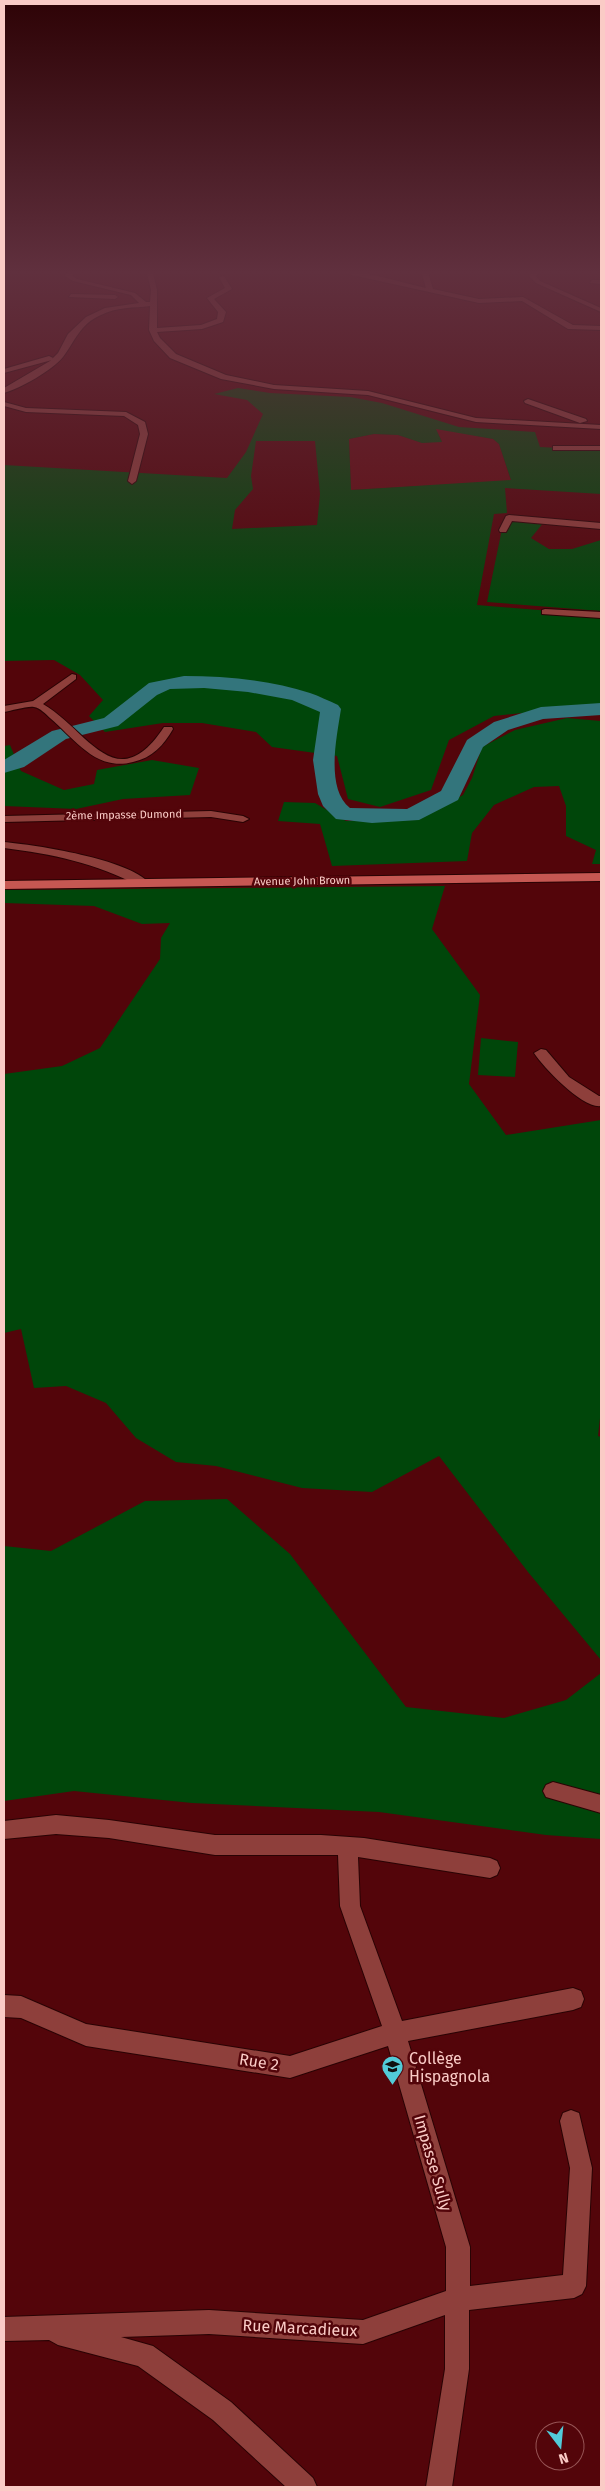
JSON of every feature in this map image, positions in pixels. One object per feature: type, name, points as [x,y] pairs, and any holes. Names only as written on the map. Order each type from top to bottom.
[{"type":"main road","name":"Avenue John Brown","points":[[4,885],[601,877]]},
{"type":"street","points":[[263,385],[368,393],[476,420],[601,427]]},
{"type":"street","points":[[528,401],[601,427]]},
{"type":"street","points":[[4,404],[43,411],[109,412],[126,414],[134,418],[142,424],[144,434],[132,481]]},
{"type":"street","points":[[556,448],[601,448]]},
{"type":"street","points":[[503,530],[509,518],[601,526]]},
{"type":"street","points":[[545,612],[601,614]]},
{"type":"street","points":[[4,709],[36,704],[72,677]]},
{"type":"street","points":[[36,704],[43,707],[91,752],[122,762],[133,760],[150,751],[162,740],[168,729]]},
{"type":"street","name":"2ème Impasse Dumond","points":[[4,819],[210,814],[243,819]]},
{"type":"street","points":[[4,844],[78,857],[118,869],[143,883]]},
{"type":"street","points":[[541,1053],[564,1080],[600,1101]]},
{"type":"street","points":[[553,1790],[601,1804]]},
{"type":"street","points":[[4,1830],[52,1823],[216,1845],[323,1845],[348,1847],[410,1854],[490,1868]]},
{"type":"street","name":"Impasse Sully","points":[[348,1847],[350,1906],[395,2032],[458,2247],[457,2369],[440,2487]]},
{"type":"street","name":"Rue 2","points":[[4,2006],[21,2007],[86,2035],[290,2067],[395,2032],[573,1999]]},
{"type":"street","name":"Rue Marcadieux","points":[[4,2329],[209,2322],[363,2332],[458,2299],[574,2286],[581,2168],[570,2121]]},
{"type":"street","points":[[42,2329],[144,2355],[222,2411],[304,2487]]},
{"type":"shaded area","points":[[435,428],[493,439],[499,444],[511,481],[351,490],[349,439],[374,434],[398,435],[422,443],[442,441]]},
{"type":"green space","points":[[238,388],[270,393],[350,397],[382,403],[459,427],[535,432],[540,447],[601,450],[601,494],[505,488],[507,513],[494,514],[477,605],[601,615],[601,705],[494,716],[449,740],[431,790],[380,807],[348,799],[337,756],[272,747],[256,732],[202,723],[163,723],[105,732],[89,716],[103,700],[80,675],[54,660],[4,661],[4,465],[227,478],[246,452],[263,414],[247,400],[214,394]],"holes":[[[436,429],[493,439],[499,444],[511,480],[351,490],[349,439],[374,434],[398,435],[422,443],[442,442]],[[256,441],[315,441],[320,494],[317,525],[232,529],[235,510],[253,489],[251,476]]]},
{"type":"green space","points":[[504,519],[544,522],[531,538],[549,549],[572,549],[601,540],[601,611],[487,602]]},
{"type":"green space","points":[[567,718],[601,721],[601,864],[592,864],[596,850],[566,836],[566,806],[559,786],[534,787],[494,805],[472,833],[467,861],[332,866],[320,824],[278,821],[284,802],[315,803],[346,821],[418,820],[463,795],[472,778],[482,747],[515,730]]},
{"type":"green space","points":[[10,745],[21,771],[64,790],[94,784],[97,770],[152,760],[199,768],[190,795],[123,799],[76,809],[4,806],[4,746]]},
{"type":"green space","points":[[445,886],[432,929],[480,995],[469,1084],[506,1135],[601,1120],[601,1409],[598,1436],[601,1437],[601,1660],[528,1572],[439,1456],[372,1492],[302,1488],[216,1466],[176,1462],[136,1438],[106,1403],[66,1386],[34,1388],[21,1329],[4,1333],[4,1074],[62,1066],[100,1048],[160,959],[161,938],[170,923],[142,924],[94,906],[4,903],[4,890]]},
{"type":"green space","points":[[481,1038],[518,1042],[515,1077],[478,1075]]},
{"type":"green space","points":[[227,1499],[290,1554],[406,1707],[504,1718],[566,1700],[601,1673],[601,1839],[546,1835],[379,1812],[192,1803],[74,1791],[4,1801],[4,1546],[51,1551],[145,1501]]},
{"type":"waterway","points":[[4,767],[17,762],[59,735],[111,722],[144,695],[156,687],[168,683],[204,682],[248,686],[299,696],[331,709],[323,760],[329,794],[334,806],[344,814],[372,816],[411,815],[450,795],[474,744],[501,726],[541,713],[601,709]]},
{"type":"place","name":"Collège Hispagnola","points":[[393,2086]]}]
